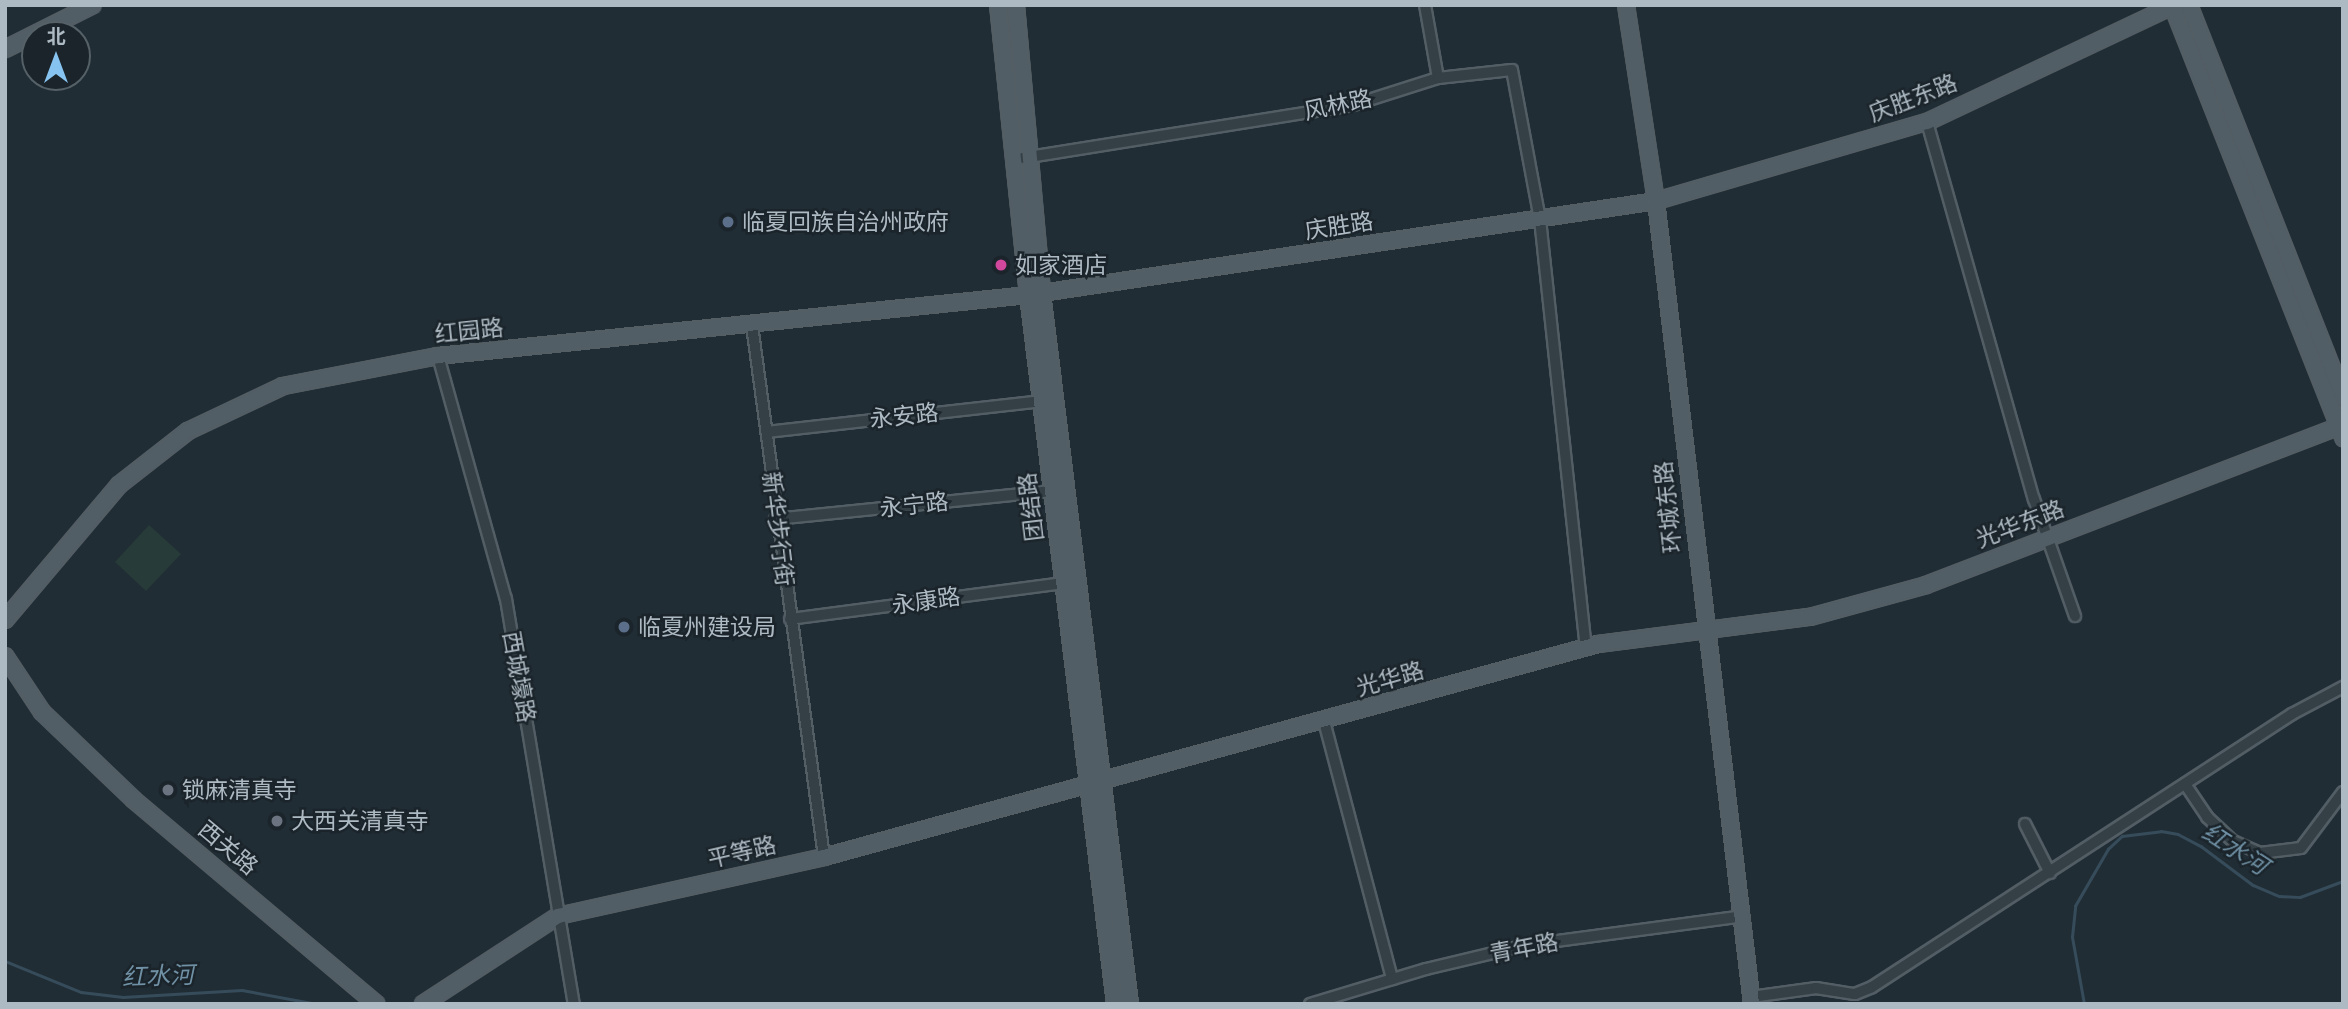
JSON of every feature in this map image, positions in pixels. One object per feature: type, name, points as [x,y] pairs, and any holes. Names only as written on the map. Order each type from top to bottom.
[{"type":"main road","points":[[5,49],[93,5]]},
{"type":"main road","name":"团结路","points":[[998,5],[1014,159],[1035,294],[1097,785],[1115,1004]]},
{"type":"main road","name":"团结路","points":[[1016,5],[1030,157],[1042,401],[1052,491],[1063,583],[1130,1004]]},
{"type":"main road","name":"环城东路","points":[[1626,5],[1656,201],[1751,1000]]},
{"type":"main road","points":[[2189,5],[2343,396]]},
{"type":"main road","points":[[2173,6],[2341,430]]},
{"type":"main road","name":"庆胜东路","points":[[1656,201],[1927,122],[2173,6]]},
{"type":"main road","name":"庆胜路","points":[[1035,294],[1656,201]]},
{"type":"main road","name":"红园路","points":[[5,620],[119,485],[188,431],[283,386],[438,356],[1035,294]]},
{"type":"main road","name":"光华东路","points":[[1705,630],[1810,617],[1926,585],[2341,430]]},
{"type":"main road","name":"光华路","points":[[1097,785],[1586,648],[1705,630]]},
{"type":"main road","name":"西关路","points":[[5,656],[42,712],[134,800],[376,1004]]},
{"type":"main road","name":"平等路","points":[[423,1004],[558,916],[824,857],[1097,785]]},
{"type":"street","points":[[1425,5],[1438,78]]},
{"type":"street","name":"风林路","points":[[1014,159],[1353,105],[1438,78],[1512,70],[1540,219]]},
{"type":"street","points":[[1927,122],[2048,538],[2076,616]]},
{"type":"street","points":[[1540,219],[1586,648]]},
{"type":"street","name":"新华步行街","points":[[752,325],[767,432],[775,519],[824,857]]},
{"type":"street","name":"西城壕路","points":[[438,356],[506,599],[574,1004]]},
{"type":"street","name":"永安路","points":[[767,432],[1042,401]]},
{"type":"street","name":"永宁路","points":[[775,519],[1052,491]]},
{"type":"street","name":"永康路","points":[[790,619],[1063,583]]},
{"type":"street","points":[[1751,1000],[1816,988],[1855,994],[1872,987],[2292,714],[2343,687]]},
{"type":"street","points":[[1324,722],[1392,979]]},
{"type":"street","points":[[2185,784],[2207,817],[2233,841],[2260,853],[2301,848],[2343,792]]},
{"type":"street","points":[[2025,824],[2050,873]]},
{"type":"street","name":"青年路","points":[[1310,1004],[1392,979],[1527,946],[1743,916]]},
{"type":"green space","points":[[149,525],[181,554],[146,591],[115,562]]},
{"type":"waterway","name":"红水河","points":[[2084,1004],[2072,937],[2075,906],[2108,849],[2122,836],[2161,831],[2178,834],[2201,846],[2253,885],[2279,896],[2300,897],[2343,881]]},
{"type":"waterway","name":"红水河","points":[[5,961],[81,992],[123,997],[242,990],[317,1004]]},
{"type":"place","name":"临夏回族自治州政府","points":[[728,222]]},
{"type":"place","name":"如家酒店","points":[[1001,265]]},
{"type":"place","name":"临夏州建设局","points":[[624,627]]},
{"type":"place","name":"锁麻清真寺","points":[[168,790]]},
{"type":"place","name":"大西关清真寺","points":[[277,821]]}]
